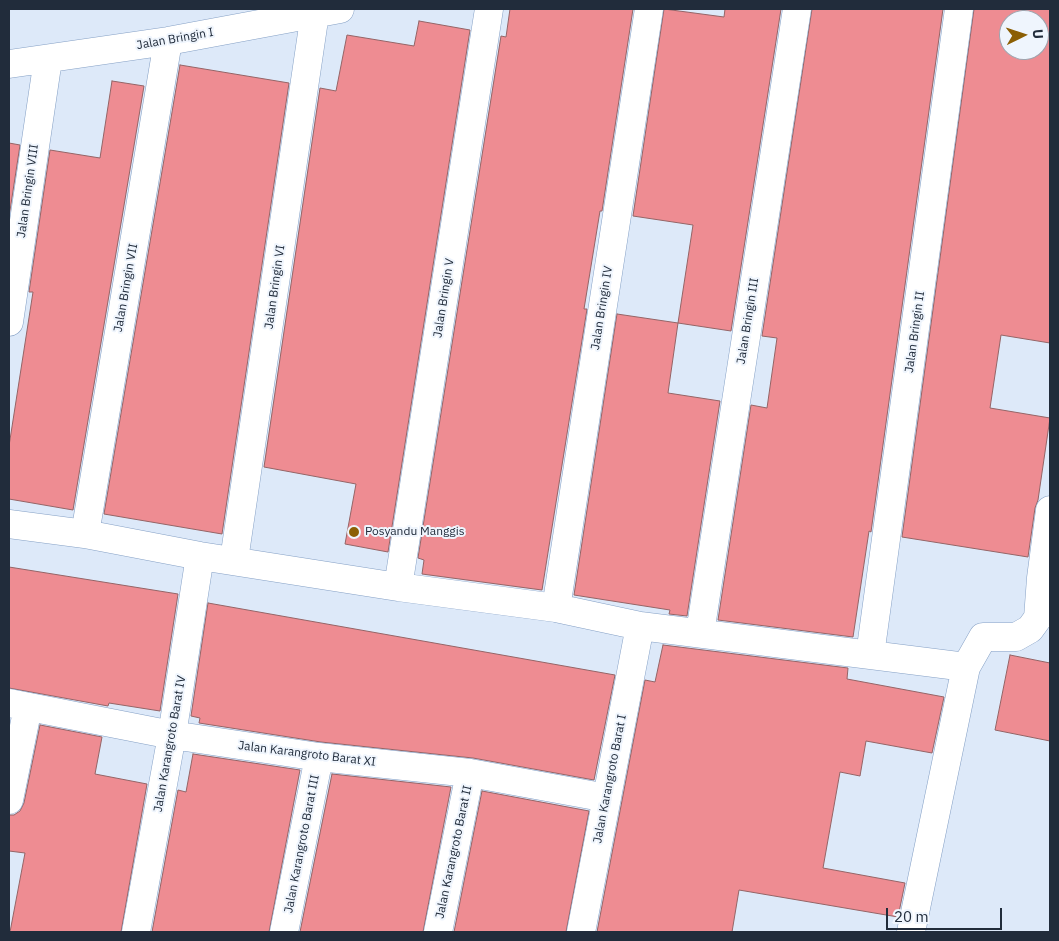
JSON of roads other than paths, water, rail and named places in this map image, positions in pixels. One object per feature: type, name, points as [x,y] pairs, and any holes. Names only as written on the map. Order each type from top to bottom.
[{"type":"street","name":"Jalan Bringin V","points":[[398,587],[489,9]]},
{"type":"street","name":"Jalan Bringin IV","points":[[556,608],[649,9]]},
{"type":"street","name":"Jalan Bringin III","points":[[700,633],[797,9]]},
{"type":"street","name":"Jalan Bringin II","points":[[870,655],[960,9]]},
{"type":"street","name":"Jalan Bringin I","points":[[9,64],[48,60],[168,41],[328,11]]},
{"type":"street","name":"Jalan Bringin VI","points":[[234,560],[328,11]]},
{"type":"street","name":"Jalan Bringin VII","points":[[85,534],[168,41]]},
{"type":"street","name":"Jalan Bringin VIII","points":[[9,322],[48,60]]},
{"type":"street","points":[[912,932],[966,668],[982,637],[1016,637],[1030,629],[1038,618],[1045,578],[1050,510]]},
{"type":"street","points":[[9,524],[85,534],[200,556],[398,587],[556,608],[640,626],[966,668]]},
{"type":"street","name":"Jalan Karangroto Barat IV","points":[[136,932],[172,735],[200,556]]},
{"type":"street","name":"Jalan Karangroto Barat I","points":[[581,932],[640,626]]},
{"type":"street","points":[[9,800],[19,705]]},
{"type":"street","name":"Jalan Karangroto Barat XI","points":[[19,705],[172,735],[319,757],[470,773],[606,798]]},
{"type":"street","name":"Jalan Karangroto Barat III","points":[[284,932],[319,757]]},
{"type":"street","name":"Jalan Karangroto Barat II","points":[[438,932],[470,773]]},
{"type":"place","name":"Posyandu Manggis","points":[[354,532]]}]
